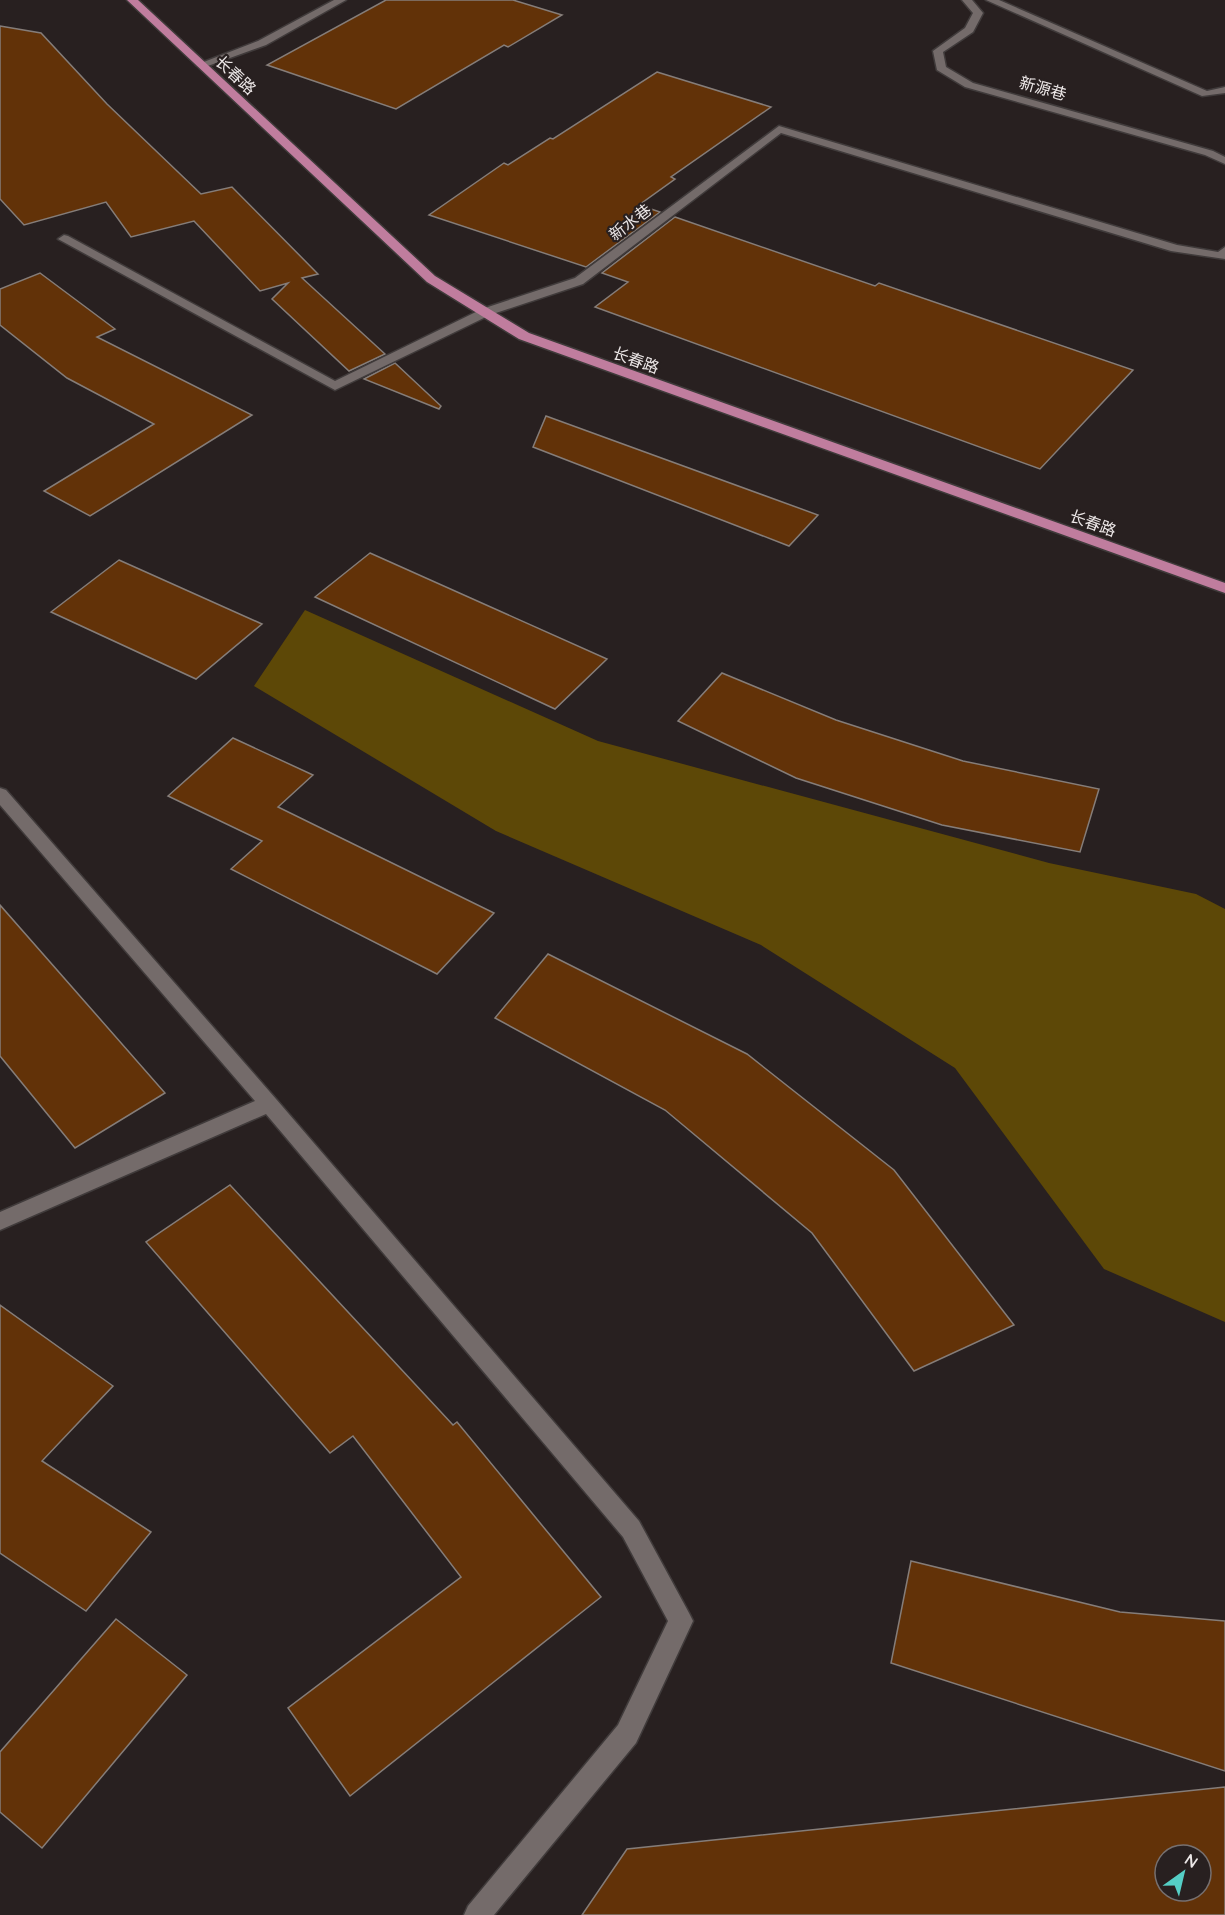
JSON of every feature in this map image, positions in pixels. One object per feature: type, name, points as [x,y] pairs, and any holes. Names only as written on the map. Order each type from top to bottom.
[{"type":"main road","name":"长春路","points":[[132,0],[431,279],[524,336],[1225,588]]},
{"type":"street","points":[[201,65],[261,43],[341,0]]},
{"type":"street","name":"新源巷","points":[[967,0],[978,13],[969,30],[938,51],[940,68],[969,85],[1209,153],[1225,161]]},
{"type":"street","points":[[991,0],[1206,94],[1225,90]]},
{"type":"street","name":"新水巷","points":[[64,239],[335,386],[486,312],[579,281],[779,129],[1175,248],[1223,253]]},
{"type":"street","points":[[0,794],[269,1104],[631,1529],[681,1621],[627,1734],[477,1915]]},
{"type":"street","points":[[0,1221],[269,1104]]},
{"type":"shaded area","points":[[305,610],[598,741],[1049,863],[1196,894],[1225,909],[1225,1322],[1104,1269],[955,1068],[761,945],[496,831],[254,686]]},
{"type":"building","points":[[386,0],[513,0],[562,15],[508,47],[504,45],[396,109],[267,65]]},
{"type":"building","points":[[0,26],[41,33],[107,104],[201,194],[232,187],[318,274],[302,278],[385,354],[349,371],[272,299],[288,283],[260,291],[194,221],[131,237],[106,202],[24,225],[0,199]]},
{"type":"building","points":[[657,72],[771,107],[671,177],[675,179],[639,205],[660,212],[586,267],[429,215],[504,163],[508,165],[550,138],[553,139]]},
{"type":"building","points":[[675,217],[875,286],[879,283],[1133,370],[1040,469],[595,307],[628,282],[602,273]]},
{"type":"building","points":[[40,273],[115,329],[97,337],[252,415],[90,516],[44,491],[154,424],[67,378],[0,325],[0,289]]},
{"type":"building","points":[[395,363],[441,406],[439,409],[364,379]]},
{"type":"building","points":[[546,416],[818,515],[789,546],[533,447]]},
{"type":"building","points":[[370,553],[607,659],[555,709],[315,597]]},
{"type":"building","points":[[119,560],[262,624],[196,679],[51,612]]},
{"type":"building","points":[[722,673],[836,720],[963,761],[1099,789],[1080,852],[942,825],[796,778],[678,721]]},
{"type":"building","points":[[233,738],[313,775],[278,807],[494,913],[437,974],[231,869],[262,841],[168,796]]},
{"type":"building","points":[[0,905],[165,1093],[75,1148],[0,1056]]},
{"type":"building","points":[[548,954],[747,1054],[894,1170],[1014,1325],[914,1371],[812,1233],[665,1110],[495,1018]]},
{"type":"building","points":[[230,1185],[453,1425],[457,1422],[601,1597],[350,1796],[288,1708],[461,1577],[353,1436],[330,1453],[146,1242]]},
{"type":"building","points":[[0,1305],[113,1386],[42,1461],[151,1532],[86,1611],[0,1553]]},
{"type":"building","points":[[911,1561],[1120,1612],[1225,1621],[1225,1771],[891,1663]]},
{"type":"building","points":[[116,1619],[187,1675],[42,1848],[0,1812],[0,1752]]},
{"type":"building","points":[[1225,1787],[1225,1915],[582,1915],[627,1849]]}]
